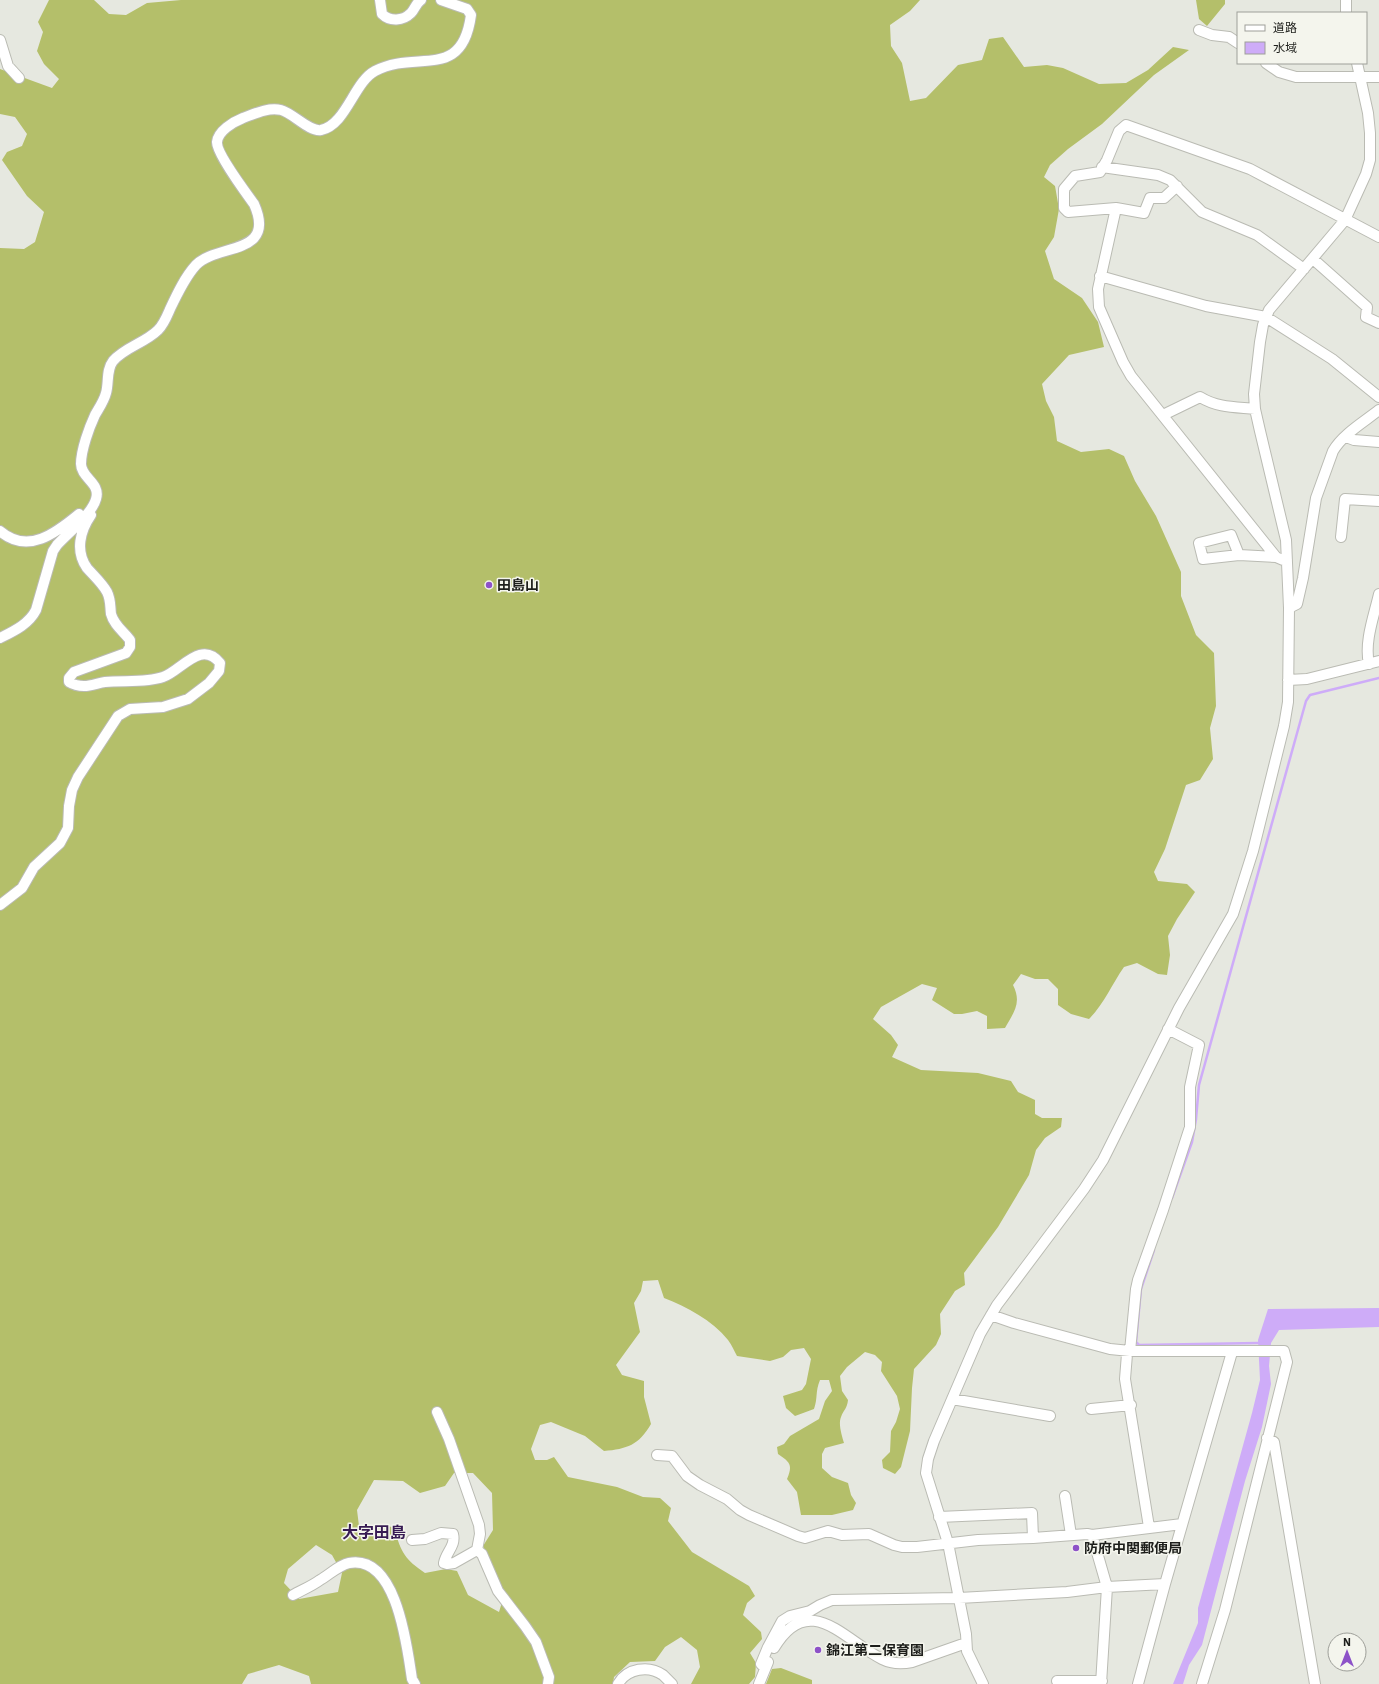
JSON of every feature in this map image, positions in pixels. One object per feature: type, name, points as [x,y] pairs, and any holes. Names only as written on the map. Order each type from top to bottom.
[{"type":"street","points":[[380,0],[382,14],[386,18],[395,20],[412,13],[418,1],[421,0]]},
{"type":"street","points":[[0,906],[22,888],[34,867],[60,843],[68,828],[69,806],[72,790],[78,777],[118,716],[130,709],[163,707],[188,699],[209,683],[219,672],[220,663],[215,656],[205,654],[194,656],[173,673],[161,678],[104,682],[85,686],[75,685],[69,682],[69,678],[74,672],[126,653],[130,647],[130,640],[116,626],[112,616],[108,592],[82,559],[79,548],[81,536],[85,524],[91,515],[91,510],[96,499],[97,492],[81,466],[82,458],[89,429],[106,393],[112,363],[119,355],[148,338],[158,330],[163,324],[179,290],[196,265],[203,259],[242,247],[257,233],[259,225],[257,211],[254,204],[221,154],[217,144],[219,136],[231,124],[269,110],[280,110],[289,113],[311,128],[318,130],[326,128],[343,112],[363,82],[374,72],[387,65],[437,60],[449,57],[458,51],[465,38],[471,16],[467,9],[441,0]]},
{"type":"street","points":[[1346,0],[1346,12]]},
{"type":"street","points":[[1199,30],[1212,35],[1229,37],[1237,42]]},
{"type":"street","points":[[0,40],[8,66],[19,78]]},
{"type":"street","points":[[1267,64],[1279,72],[1296,77],[1379,77]]},
{"type":"street","points":[[983,1684],[967,1652],[959,1598],[948,1543],[926,1473],[928,1459],[934,1441],[980,1334],[991,1315],[1084,1189],[1103,1160],[1168,1028],[1233,914],[1252,851],[1284,726],[1288,702],[1289,608],[1286,540],[1255,409],[1255,378],[1260,342],[1269,310],[1345,220],[1366,174],[1370,160],[1369,126],[1357,64]]},
{"type":"street","points":[[1177,186],[1164,198],[1150,198],[1144,213],[1116,208],[1068,212],[1064,208],[1064,188],[1075,176],[1100,172],[1107,160],[1119,131],[1126,125],[1250,169],[1379,237]]},
{"type":"street","points":[[1102,167],[1158,175],[1170,180],[1202,212],[1257,235],[1304,269]]},
{"type":"street","points":[[1116,208],[1098,289],[1099,307],[1123,362],[1131,376],[1276,557]]},
{"type":"street","points":[[1313,259],[1367,307],[1366,317],[1379,324]]},
{"type":"street","points":[[1100,276],[1206,306],[1266,317],[1332,359],[1379,397]]},
{"type":"street","points":[[1163,415],[1200,397],[1211,404],[1219,406],[1255,409]]},
{"type":"street","points":[[1289,608],[1297,604],[1303,578],[1316,498],[1333,451],[1337,444],[1379,410]]},
{"type":"street","points":[[1346,437],[1354,440],[1379,442]]},
{"type":"street","points":[[1341,537],[1345,499],[1379,501]]},
{"type":"street","points":[[0,531],[20,542],[28,542],[51,534],[80,513],[91,510]]},
{"type":"street","points":[[0,638],[29,621],[33,617],[53,551],[57,544],[91,510]]},
{"type":"street","points":[[1239,555],[1276,557],[1287,560]]},
{"type":"street","points":[[1374,663],[1367,656],[1379,594]]},
{"type":"street","points":[[1288,680],[1307,679],[1374,663]]},
{"type":"street","points":[[1149,1527],[1125,1379],[1127,1354],[1130,1351],[1138,1280],[1164,1210],[1190,1128],[1190,1087],[1199,1045],[1168,1028]]},
{"type":"street","points":[[991,1315],[1014,1323],[1110,1349],[1130,1351],[1284,1351],[1287,1362],[1225,1610],[1202,1684]]},
{"type":"street","points":[[1138,1684],[1165,1584],[1232,1352]]},
{"type":"street","points":[[952,1399],[1050,1416]]},
{"type":"street","points":[[1091,1409],[1130,1405]]},
{"type":"street","points":[[412,1540],[432,1537],[441,1533],[453,1534],[454,1538],[452,1547],[444,1563],[447,1564],[454,1563],[477,1550],[480,1534],[479,1525],[449,1440],[437,1412]]},
{"type":"street","points":[[1267,1438],[1274,1442],[1315,1684]]},
{"type":"street","points":[[657,1455],[672,1456],[687,1476],[700,1485],[727,1499],[740,1510],[805,1538],[828,1531],[842,1535],[869,1534],[902,1547],[917,1547],[978,1540],[1087,1534],[1092,1535],[1182,1524]]},
{"type":"street","points":[[1065,1496],[1071,1535]]},
{"type":"street","points":[[939,1517],[1032,1513],[1033,1538]]},
{"type":"street","points":[[1057,1681],[1102,1682],[1107,1587],[1092,1535]]},
{"type":"street","points":[[477,1550],[482,1554],[498,1591],[536,1642],[549,1677],[548,1684]]},
{"type":"street","points":[[293,1595],[320,1581],[347,1563],[362,1562],[371,1568],[386,1580],[395,1599],[404,1634],[412,1679],[415,1684]]},
{"type":"street","points":[[765,1668],[761,1664],[782,1621],[790,1616],[810,1611],[832,1600],[959,1598],[1067,1592],[1107,1587],[1165,1584]]},
{"type":"street","points":[[759,1684],[773,1650],[782,1635],[794,1625],[808,1621],[819,1622],[832,1626],[883,1659],[893,1663],[912,1662],[966,1643]]},
{"type":"street","points":[[618,1684],[628,1673],[636,1670],[650,1670],[662,1674],[672,1684]]},
{"type":"green space","points":[[49,0],[94,0],[109,14],[126,15],[147,3],[181,0],[920,0],[910,11],[890,25],[891,46],[902,63],[910,101],[926,98],[958,65],[982,60],[989,39],[1003,37],[1024,67],[1047,65],[1063,68],[1099,84],[1126,83],[1148,70],[1173,47],[1189,50],[1154,75],[1102,124],[1068,149],[1050,165],[1044,177],[1055,186],[1059,209],[1054,237],[1045,251],[1054,279],[1082,298],[1098,322],[1104,347],[1069,355],[1042,384],[1046,401],[1054,417],[1057,441],[1081,452],[1109,449],[1124,456],[1135,481],[1156,516],[1181,572],[1181,596],[1196,635],[1214,653],[1216,706],[1210,728],[1213,759],[1200,780],[1186,785],[1165,849],[1154,872],[1158,881],[1187,884],[1195,892],[1177,919],[1168,936],[1170,955],[1167,975],[1158,974],[1137,963],[1124,967],[1104,1000],[1089,1019],[1071,1014],[1058,1005],[1058,989],[1048,979],[1035,979],[1021,974],[1013,985],[1017,997],[1016,1007],[1005,1028],[987,1029],[987,1016],[977,1011],[954,1014],[932,1000],[937,988],[922,984],[881,1007],[873,1019],[891,1035],[898,1045],[892,1057],[921,1070],[978,1073],[1011,1081],[1018,1092],[1035,1100],[1035,1114],[1042,1118],[1062,1118],[1061,1127],[1045,1138],[1036,1150],[1029,1175],[998,1227],[964,1273],[965,1285],[955,1291],[940,1314],[941,1334],[936,1345],[914,1369],[910,1431],[901,1467],[895,1474],[883,1468],[882,1460],[890,1452],[891,1431],[896,1422],[900,1409],[897,1396],[881,1371],[882,1362],[875,1355],[865,1352],[847,1367],[840,1376],[842,1391],[848,1400],[840,1420],[844,1443],[825,1448],[822,1454],[822,1468],[832,1477],[848,1483],[851,1495],[856,1503],[853,1510],[832,1515],[801,1515],[797,1492],[787,1479],[790,1470],[789,1464],[778,1454],[777,1447],[784,1444],[790,1436],[819,1419],[825,1401],[832,1391],[829,1380],[820,1380],[814,1409],[795,1416],[786,1408],[783,1396],[802,1390],[806,1384],[811,1359],[804,1348],[791,1350],[783,1357],[770,1361],[737,1356],[728,1340],[707,1320],[664,1298],[658,1280],[643,1281],[641,1291],[634,1303],[640,1332],[616,1365],[622,1375],[644,1381],[644,1397],[651,1424],[642,1437],[632,1445],[604,1451],[585,1436],[551,1422],[540,1425],[531,1449],[535,1460],[547,1460],[554,1457],[568,1477],[617,1487],[643,1497],[660,1498],[671,1508],[668,1521],[692,1552],[749,1586],[755,1596],[747,1603],[743,1615],[761,1632],[762,1639],[750,1653],[756,1663],[755,1677],[749,1684],[691,1684],[700,1667],[697,1650],[681,1637],[665,1647],[655,1661],[630,1662],[614,1677],[613,1684],[311,1684],[309,1676],[279,1665],[248,1674],[242,1684],[0,1684],[0,248],[24,249],[35,242],[44,212],[27,196],[2,160],[7,152],[22,146],[27,134],[15,117],[0,114],[0,69],[52,88],[59,79],[44,64],[37,51],[43,32],[38,22]],"holes":[[[454,1473],[473,1473],[492,1493],[493,1530],[483,1546],[503,1599],[499,1612],[468,1595],[457,1571],[446,1569],[425,1573],[418,1568],[408,1559],[402,1550],[395,1529],[387,1525],[365,1531],[359,1526],[357,1510],[374,1480],[403,1481],[420,1493],[445,1486]],[[316,1545],[332,1555],[342,1573],[338,1592],[299,1599],[284,1583],[288,1569]]]},
{"type":"green space","points":[[1196,0],[1225,0],[1225,4],[1207,26],[1199,19]]},
{"type":"green space","points":[[781,1668],[812,1680],[812,1684],[766,1684],[772,1669]]},
{"type":"water","points":[[1379,1308],[1379,1327],[1279,1330],[1271,1343],[1269,1366],[1271,1384],[1262,1427],[1245,1481],[1202,1645],[1189,1665],[1183,1684],[1173,1684],[1198,1623],[1198,1608],[1252,1413],[1260,1380],[1258,1340],[1268,1309]]},
{"type":"waterway","points":[[1172,1198],[1192,1142],[1199,1085],[1306,701],[1310,695],[1379,678]]},
{"type":"waterway","points":[[1154,1250],[1141,1289],[1136,1342],[1139,1345],[1258,1343]]},
{"type":"place","name":"田島山","points":[[489,585]]},
{"type":"place","name":"防府中関郵便局","points":[[1076,1548]]},
{"type":"place","name":"錦江第二保育園","points":[[818,1650]]},
{"type":"district","name":"大字田島","points":[[374,1532]]}]
